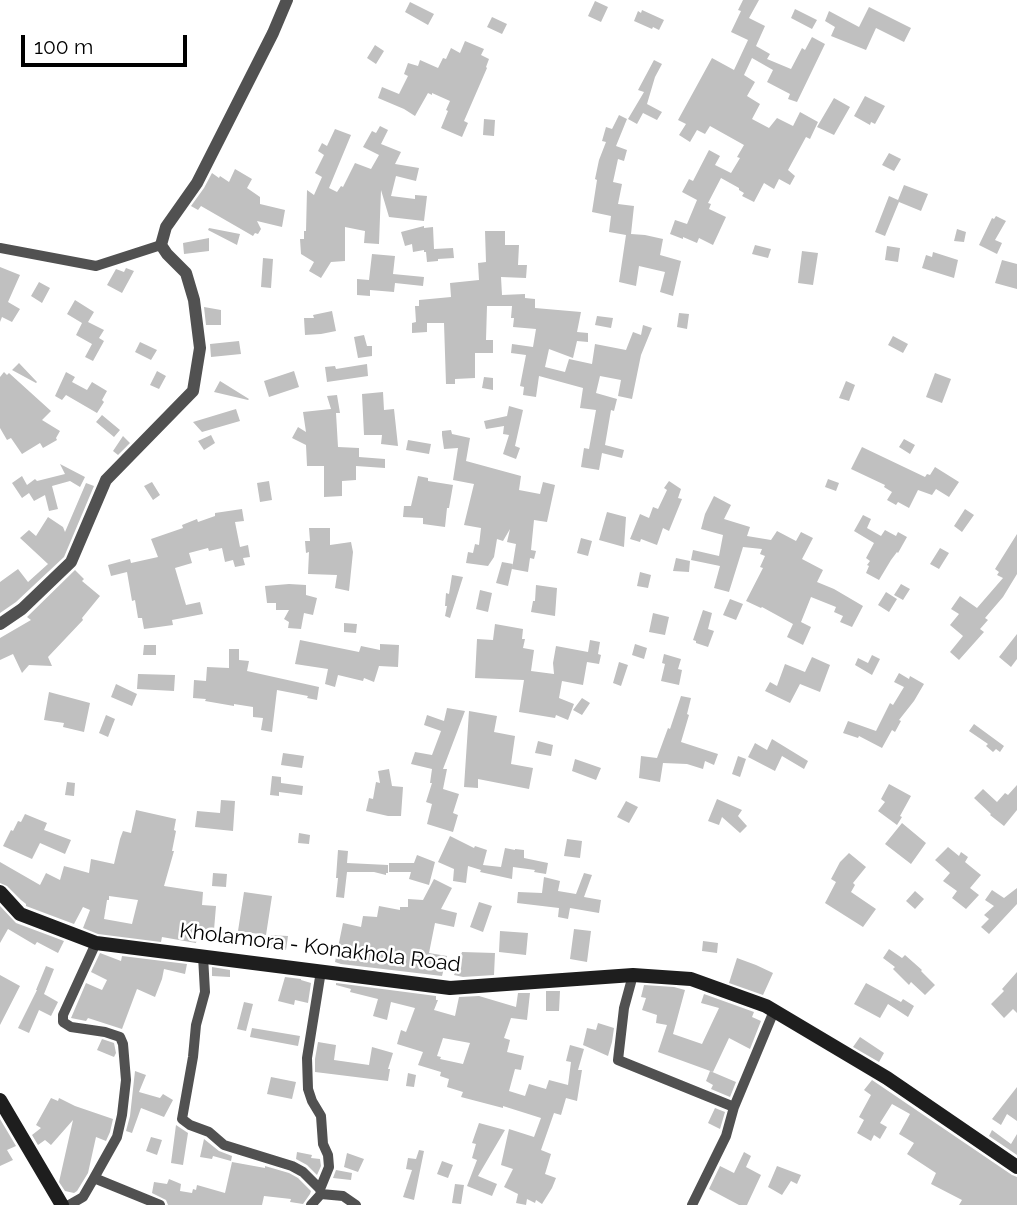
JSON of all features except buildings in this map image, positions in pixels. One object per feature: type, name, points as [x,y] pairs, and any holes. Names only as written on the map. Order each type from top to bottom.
[{"type":"main road","name":"Kholamora - Konakhola Road","points":[[0,892],[20,914],[96,943],[450,988],[633,975],[691,979],[766,1006],[887,1078],[1017,1167]]},
{"type":"main road","points":[[0,1100],[62,1205]]},
{"type":"street","points":[[0,624],[22,609],[71,562],[106,480],[193,391],[200,348],[194,300],[186,273],[161,245],[166,227],[197,183],[287,0]]},
{"type":"street","points":[[0,248],[96,266],[161,245]]},
{"type":"street","points":[[69,1205],[85,1194],[117,1137],[122,1115],[125,1080],[123,1044],[120,1037],[71,1027],[62,1022],[96,943]]},
{"type":"street","points":[[203,956],[205,992],[196,1025],[183,1119],[190,1125],[209,1132],[224,1145],[292,1166],[303,1172],[320,1192],[342,1196],[356,1205]]},
{"type":"street","points":[[310,1205],[320,1192],[329,1167],[323,1144],[321,1116],[308,1089],[307,1058],[321,971]]},
{"type":"street","points":[[633,975],[624,1008],[618,1060],[734,1107]]},
{"type":"street","points":[[692,1205],[726,1136],[734,1107],[774,1011]]},
{"type":"street","points":[[94,1178],[160,1205]]}]
